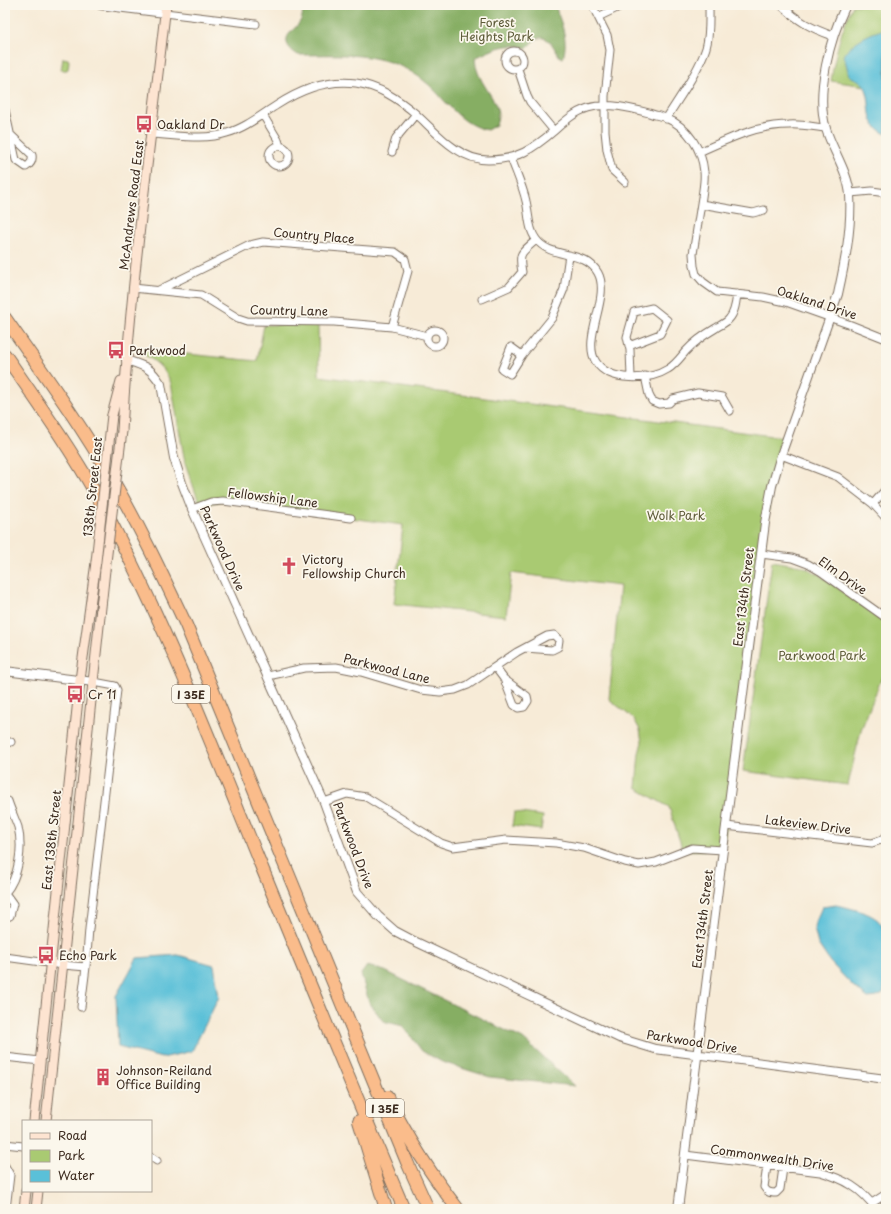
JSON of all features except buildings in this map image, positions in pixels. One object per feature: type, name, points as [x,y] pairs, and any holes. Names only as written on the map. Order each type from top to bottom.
[{"type":"highway","name":"I 35E","points":[[5,318],[59,395],[108,473],[151,551],[186,625],[428,1209]]},
{"type":"highway","name":"I 35E","points":[[5,355],[45,413],[95,493],[143,586],[184,677],[338,1053],[404,1209]]},
{"type":"highway","points":[[343,1007],[394,1110],[444,1192],[458,1209]]},
{"type":"highway","points":[[338,1053],[386,1209]]},
{"type":"main road","name":"McAndrews Road East","points":[[122,430],[126,360],[133,288],[165,9]]},
{"type":"main road","name":"McAndrews Road East","points":[[112,415],[126,360]]},
{"type":"main road","name":"138th Street East","points":[[96,562],[112,415]]},
{"type":"main road","name":"138th Street East","points":[[105,570],[122,430]]},
{"type":"main road","name":"East 138th Street","points":[[34,1120],[80,680],[96,562]]},
{"type":"main road","name":"East 138th Street","points":[[46,1120],[105,570]]},
{"type":"main road","points":[[24,1209],[26,1192]]},
{"type":"main road","points":[[36,1209],[38,1192]]},
{"type":"street","points":[[100,5],[165,9],[256,24]]},
{"type":"street","points":[[592,5],[607,35],[610,50],[605,106],[605,131],[610,164],[612,170],[625,182]]},
{"type":"street","points":[[598,17],[619,7],[620,5]]},
{"type":"street","points":[[666,119],[701,61],[706,47],[708,34],[709,5]]},
{"type":"street","points":[[781,5],[794,18],[812,28],[833,36]]},
{"type":"street","name":"East 134th Street","points":[[678,1209],[761,554],[772,486],[781,455],[830,318],[843,274],[850,220],[850,194],[844,173],[826,128],[823,106],[824,80],[828,55],[833,36],[846,5]]},
{"type":"street","points":[[518,69],[530,102],[554,131]]},
{"type":"street","name":"Oakland Drive","points":[[151,134],[215,136],[228,133],[240,128],[306,89],[321,84],[341,82],[356,83],[381,90],[399,100],[443,139],[458,150],[485,160],[511,158],[535,146],[570,116],[588,108],[605,106],[626,108],[666,119],[685,130],[692,139],[699,152],[704,170],[701,204],[693,254],[696,274],[702,282],[717,292],[774,299],[886,339]]},
{"type":"street","points":[[5,110],[12,136]]},
{"type":"street","points":[[392,152],[396,138],[416,114]]},
{"type":"street","points":[[263,115],[280,146]]},
{"type":"street","points":[[699,152],[743,133],[764,127],[789,125],[826,128]]},
{"type":"street","points":[[511,158],[526,200],[532,231],[536,240],[548,248],[586,260],[594,266],[599,274],[602,290],[591,347],[595,361],[606,372],[616,376],[631,377],[657,374],[667,370],[675,364],[694,342],[729,320],[734,309],[737,294]]},
{"type":"street","points":[[850,194],[872,191],[886,193]]},
{"type":"street","points":[[701,204],[753,213],[764,210]]},
{"type":"street","points":[[482,300],[508,287],[522,272],[520,255],[536,240]]},
{"type":"street","name":"Country Place","points":[[159,290],[250,245],[262,242],[395,252],[405,259],[408,271],[392,327]]},
{"type":"street","points":[[522,355],[552,318],[564,289],[569,255]]},
{"type":"street","name":"Country Lane","points":[[133,288],[201,295],[238,318],[247,321],[334,322],[392,327],[427,336]]},
{"type":"street","points":[[630,346],[660,334],[668,320],[652,308],[634,312],[628,337],[630,346],[631,377]]},
{"type":"street","name":"Parkwood Drive","points":[[126,360],[146,367],[155,374],[161,384],[174,458],[192,509],[324,802],[357,892],[378,916],[412,940],[619,1038],[655,1049],[697,1056],[886,1079]]},
{"type":"street","points":[[645,376],[649,395],[652,401],[659,404],[669,403],[673,400],[698,392],[722,397],[730,411]]},
{"type":"street","points":[[781,455],[838,477],[873,504],[886,518]]},
{"type":"street","points":[[873,504],[886,489]]},
{"type":"street","name":"Fellowship Lane","points":[[192,509],[211,502],[223,501],[351,518]]},
{"type":"street","name":"Elm Drive","points":[[761,554],[792,558],[808,564],[886,618]]},
{"type":"street","name":"Parkwood Lane","points":[[268,676],[304,668],[336,667],[361,672],[421,690],[440,692],[455,690],[468,685],[525,648]]},
{"type":"street","points":[[495,667],[504,679]]},
{"type":"street","points":[[5,671],[94,682],[115,686],[117,690],[81,1007]]},
{"type":"street","points":[[324,802],[346,794],[366,797],[441,843],[453,847],[506,840],[556,843],[584,848],[625,862],[639,865],[656,862],[692,848],[723,850]]},
{"type":"street","points":[[5,917],[10,916],[13,904],[5,893],[11,886],[18,867],[20,842],[18,828],[8,801]]},
{"type":"street","name":"Lakeview Drive","points":[[726,826],[872,843],[884,839],[886,836]]},
{"type":"street","points":[[5,957],[63,965],[86,966]]},
{"type":"street","points":[[5,1057],[40,1061]]},
{"type":"street","points":[[5,1144],[22,1146]]},
{"type":"street","name":"Commonwealth Drive","points":[[685,1155],[820,1172],[839,1178],[860,1191],[874,1206],[886,1194]]},
{"type":"street","points":[[5,1166],[10,1175],[6,1209]]},
{"type":"street","points":[[766,1166],[764,1187],[767,1192],[770,1193],[776,1193],[780,1190],[782,1168]]},
{"type":"green space","name":"Forest Heights Park","points":[[302,5],[555,5],[564,31],[565,51],[563,58],[560,57],[548,40],[541,38],[536,39],[526,48],[519,46],[500,47],[475,58],[476,66],[482,82],[497,109],[498,116],[496,125],[487,130],[477,127],[461,118],[428,84],[413,73],[398,65],[366,57],[350,55],[298,55],[292,51],[288,46],[287,40],[290,33],[301,19],[303,12]]},
{"type":"green space","points":[[853,5],[886,5],[886,89],[831,81],[839,42]]},
{"type":"green space","points":[[63,58],[68,59],[69,61],[67,70],[61,70]]},
{"type":"green space","name":"Wolk Park","points":[[318,324],[319,376],[787,438],[772,486],[723,850],[683,851],[669,807],[636,788],[639,753],[642,742],[640,730],[634,719],[609,699],[620,586],[511,573],[506,616],[394,604],[403,525],[223,501],[200,505],[185,463],[171,383],[161,367],[153,360],[137,351],[137,349],[257,361],[264,325]]},
{"type":"green space","name":"Parkwood Park","points":[[772,561],[802,566],[818,574],[886,622],[886,667],[861,730],[848,785],[743,771]]},
{"type":"green space","points":[[514,812],[543,816],[541,830],[512,826]]},
{"type":"green space","points":[[367,966],[385,971],[523,1039],[575,1086],[490,1077],[442,1062],[422,1051],[403,1026],[383,1021],[369,1002],[361,974]]},
{"type":"water","points":[[886,29],[886,134],[878,129],[874,124],[871,118],[866,90],[861,82],[849,75],[844,56],[851,46],[862,38]]},
{"type":"water","points":[[836,905],[869,914],[879,921],[882,926],[886,945],[886,980],[883,994],[877,997],[868,998],[855,988],[830,962],[818,944],[814,928],[822,907]]},
{"type":"water","points":[[178,955],[214,965],[219,997],[192,1051],[162,1058],[118,1047],[116,996],[137,958]]},
{"type":"place","name":"Oakland Dr","points":[[144,124]]},
{"type":"place","name":"Parkwood","points":[[116,350]]},
{"type":"place","name":"Victory Fellowship Church","points":[[289,566]]},
{"type":"place","name":"Cr 11","points":[[75,694]]},
{"type":"place","name":"Echo Park","points":[[46,955]]},
{"type":"place","name":"Johnson-Reiland Office Building","points":[[103,1077]]}]
